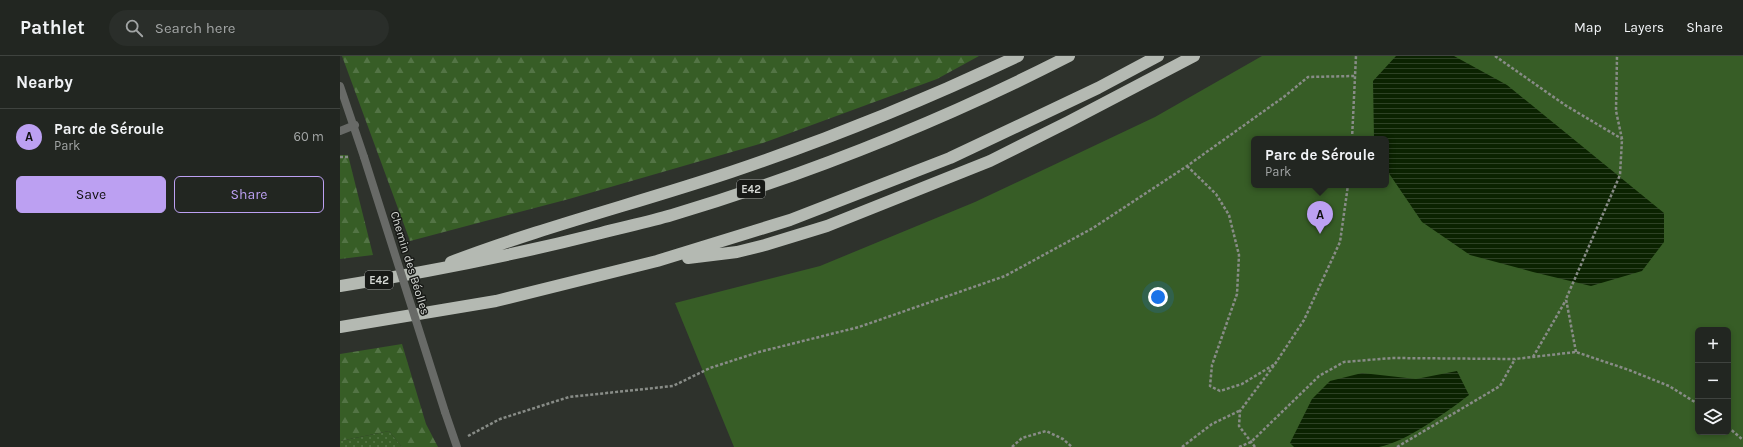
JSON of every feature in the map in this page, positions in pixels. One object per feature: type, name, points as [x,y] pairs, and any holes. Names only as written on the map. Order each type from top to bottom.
[{"type":"highway","points":[[418,274],[526,236],[732,172],[826,138],[885,115],[1018,56]]},
{"type":"highway","name":"E42","points":[[340,286],[418,274],[564,243],[670,216],[723,199],[893,137],[976,101],[1068,56]]},
{"type":"highway","points":[[340,327],[496,300],[657,261],[790,220],[950,158],[1098,88],[1158,56]]},
{"type":"highway","points":[[657,261],[737,252],[827,226],[990,161],[1194,56]]},
{"type":"street","name":"Chemin des Béolles","points":[[340,86],[355,125],[456,445]]},
{"type":"street","points":[[340,131],[355,125]]},
{"type":"path","points":[[1352,136],[1356,56]]},
{"type":"path","points":[[1495,56],[1565,105],[1622,139]]},
{"type":"path","points":[[1533,357],[1573,285],[1620,175],[1622,139],[1616,111],[1617,56]]},
{"type":"path","points":[[456,445],[500,419],[569,397],[673,386],[710,368],[759,352],[859,327],[1005,276],[1093,228],[1187,166],[1308,78],[1355,76]]},
{"type":"path","points":[[1187,166],[1216,194],[1229,216],[1239,255],[1237,294],[1212,365],[1210,386],[1220,391],[1242,384],[1275,364]]},
{"type":"path","points":[[1182,447],[1212,424],[1240,411],[1275,364],[1304,320],[1340,242],[1348,188]]},
{"type":"path","points":[[1566,299],[1576,352]]},
{"type":"path","points":[[1239,447],[1251,442],[1318,376],[1344,362],[1392,358],[1515,359],[1576,352],[1629,370],[1668,386],[1695,402]]},
{"type":"path","points":[[1397,447],[1500,386],[1515,359]]},
{"type":"path","points":[[1240,411],[1239,426],[1255,447]]},
{"type":"path","points":[[1731,430],[1743,440]]},
{"type":"path","points":[[1012,447],[1022,438],[1046,431],[1063,439],[1072,447]]},
{"type":"green space","points":[[342,56],[979,56],[937,79],[763,143],[569,199],[410,241]]},
{"type":"green space","points":[[1262,56],[1743,56],[1743,447],[734,447],[675,303],[820,266],[975,202],[1155,117]]},
{"type":"green space","points":[[340,155],[348,155],[373,255],[340,259]]},
{"type":"green space","points":[[402,344],[426,424],[438,447],[402,447],[389,431],[340,441],[340,354]]},
{"type":"green space","points":[[389,431],[402,447],[340,447],[340,441]]},
{"type":"shaded area","points":[[1396,56],[1454,56],[1507,85],[1664,213],[1664,242],[1642,271],[1591,286],[1470,255],[1422,222],[1389,173],[1389,136],[1374,136],[1373,81]]},
{"type":"shaded area","points":[[1457,371],[1469,395],[1426,426],[1390,444],[1379,447],[1294,447],[1290,443],[1312,399],[1330,381],[1362,373],[1416,379]]},
{"type":"place","name":"Parc de Séroule","points":[[1320,234]]}]
